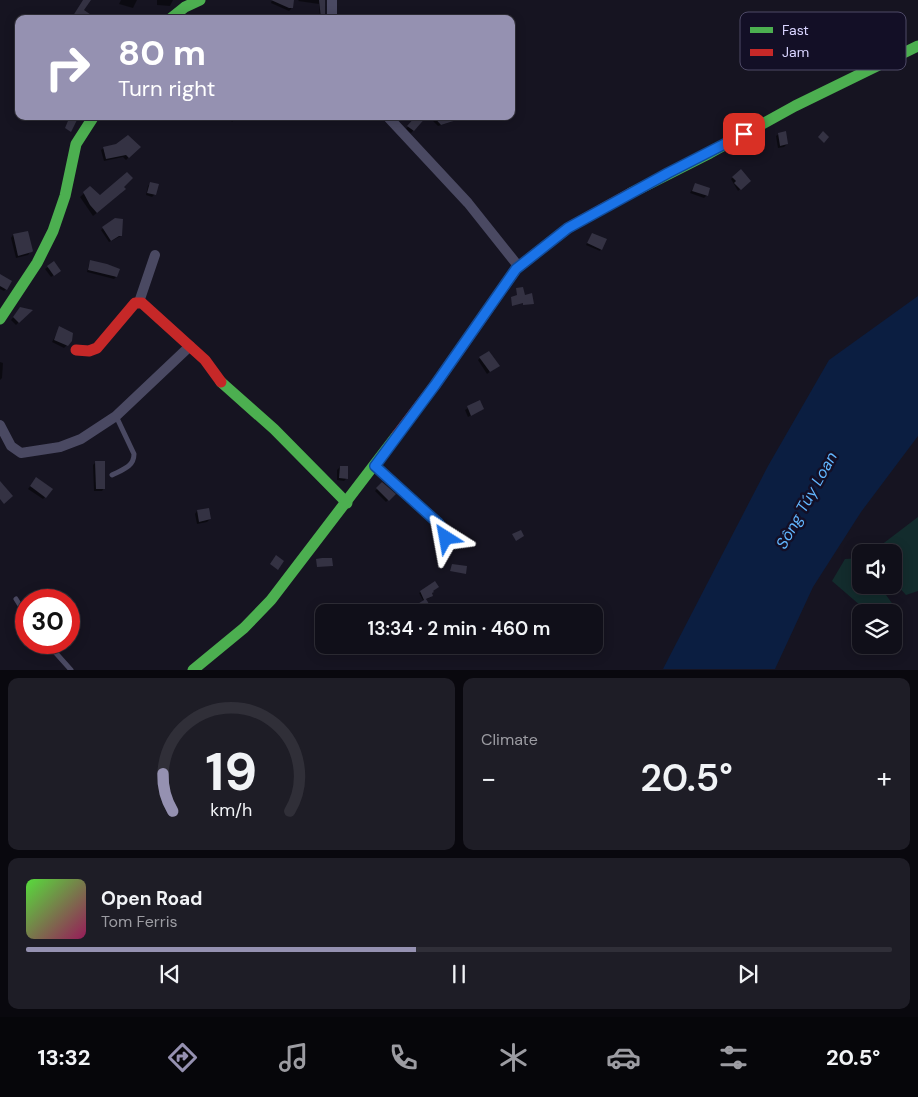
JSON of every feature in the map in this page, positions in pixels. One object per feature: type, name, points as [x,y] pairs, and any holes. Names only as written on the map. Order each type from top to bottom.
[{"type":"street","points":[[332,0],[332,15]]},
{"type":"street","points":[[175,15],[190,2]]},
{"type":"street","points":[[906,52],[918,46]]},
{"type":"street","points":[[193,670],[244,628],[271,600],[375,466],[519,267],[568,228],[795,106],[869,70]]},
{"type":"street","points":[[0,320],[38,263],[53,231],[65,196],[76,144],[91,120]]},
{"type":"street","points":[[391,120],[468,203],[519,267]]},
{"type":"street","points":[[76,350],[89,351],[97,348],[135,303],[139,302],[155,255]]},
{"type":"street","points":[[139,302],[205,360],[217,379],[274,429],[347,503]]},
{"type":"street","points":[[0,425],[11,446],[16,451],[25,453],[70,444],[116,416],[190,346]]},
{"type":"street","points":[[375,466],[442,527],[446,538],[445,549],[442,555]]},
{"type":"lane","points":[[112,475],[128,467],[134,459],[134,454],[116,416]]},
{"type":"lane","points":[[56,654],[70,670]]},
{"type":"green space","points":[[918,517],[918,591],[906,595],[902,591],[902,544],[883,544]]},
{"type":"green space","points":[[845,559],[852,559],[852,594],[887,594],[893,604],[859,604],[832,581]]},
{"type":"water","name":"Sông Túy Loan","points":[[918,296],[918,436],[861,512],[813,587],[775,669],[663,669],[768,466],[829,360]]},
{"type":"building","points":[[83,0],[91,0],[84,10],[91,15],[74,15]]},
{"type":"building","points":[[271,0],[294,0],[293,8],[289,8]]},
{"type":"building","points":[[319,0],[325,0],[325,15],[321,15]]},
{"type":"building","points":[[68,120],[77,120],[71,132],[65,128]]},
{"type":"building","points":[[412,120],[424,120],[414,131],[407,126]]},
{"type":"building","points":[[437,120],[457,120],[441,125]]},
{"type":"building","points":[[786,131],[788,144],[780,146],[778,133]]},
{"type":"building","points":[[823,131],[829,137],[824,143],[818,137]]},
{"type":"building","points":[[128,135],[141,147],[129,158],[126,155],[106,159],[103,147],[116,144]]},
{"type":"building","points":[[741,169],[751,181],[741,190],[734,183],[736,181],[732,177]]},
{"type":"building","points":[[127,172],[133,178],[124,187],[126,189],[97,213],[83,192],[90,186],[100,195]]},
{"type":"building","points":[[150,182],[159,184],[156,195],[147,193]]},
{"type":"building","points":[[695,183],[710,188],[708,196],[692,191]]},
{"type":"building","points":[[115,218],[123,219],[122,236],[111,241],[102,227]]},
{"type":"building","points":[[28,231],[33,251],[18,256],[13,234]]},
{"type":"building","points":[[592,233],[607,239],[602,250],[587,243]]},
{"type":"building","points":[[90,260],[120,269],[117,277],[88,270]]},
{"type":"building","points":[[54,261],[61,271],[54,276],[47,266]]},
{"type":"building","points":[[0,274],[12,281],[7,290],[0,286]]},
{"type":"building","points":[[523,287],[525,295],[532,293],[534,304],[523,305],[523,303],[512,306],[511,297],[517,295],[516,288]]},
{"type":"building","points":[[20,307],[33,310],[19,323],[13,317]]},
{"type":"building","points":[[59,326],[73,333],[72,341],[68,346],[54,340]]},
{"type":"building","points":[[489,351],[500,366],[490,372],[479,357]]},
{"type":"building","points":[[480,400],[484,409],[471,416],[467,406]]},
{"type":"building","points":[[95,461],[105,461],[105,489],[96,489]]},
{"type":"building","points":[[340,466],[348,466],[348,479],[339,478]]},
{"type":"building","points":[[36,477],[53,489],[46,498],[30,486]]},
{"type":"building","points":[[0,481],[13,496],[4,504],[0,499]]},
{"type":"building","points":[[382,482],[396,494],[389,501],[376,488]]},
{"type":"building","points":[[209,508],[211,519],[199,522],[197,510]]},
{"type":"building","points":[[521,530],[524,536],[516,541],[512,534]]},
{"type":"building","points":[[276,555],[284,561],[278,570],[270,564]]},
{"type":"building","points":[[332,558],[333,566],[317,567],[316,559]]},
{"type":"building","points":[[452,564],[467,566],[466,574],[450,571]]},
{"type":"building","points":[[435,581],[439,587],[433,591],[433,596],[426,599],[429,604],[418,604],[424,600],[420,591]]},
{"type":"traffic: fast","points":[[175,15],[185,7],[200,0]]},
{"type":"traffic: fast","points":[[906,52],[918,46]]},
{"type":"traffic: fast","points":[[631,193],[710,153],[795,106],[869,70]]},
{"type":"traffic: fast","points":[[0,319],[37,263],[53,231],[65,196],[76,144],[91,120]]},
{"type":"traffic: fast","points":[[221,382],[274,429],[347,503]]},
{"type":"traffic: fast","points":[[193,670],[244,628],[271,600],[397,435]]},
{"type":"traffic: jam","points":[[397,435],[435,385],[516,269],[568,228],[631,193]]},
{"type":"traffic: jam","points":[[76,350],[89,351],[97,348],[135,303],[142,303],[205,360],[221,382]]},
{"type":"route","points":[[446,538],[442,527],[375,466],[435,385],[516,269],[568,228],[744,134]]}]
